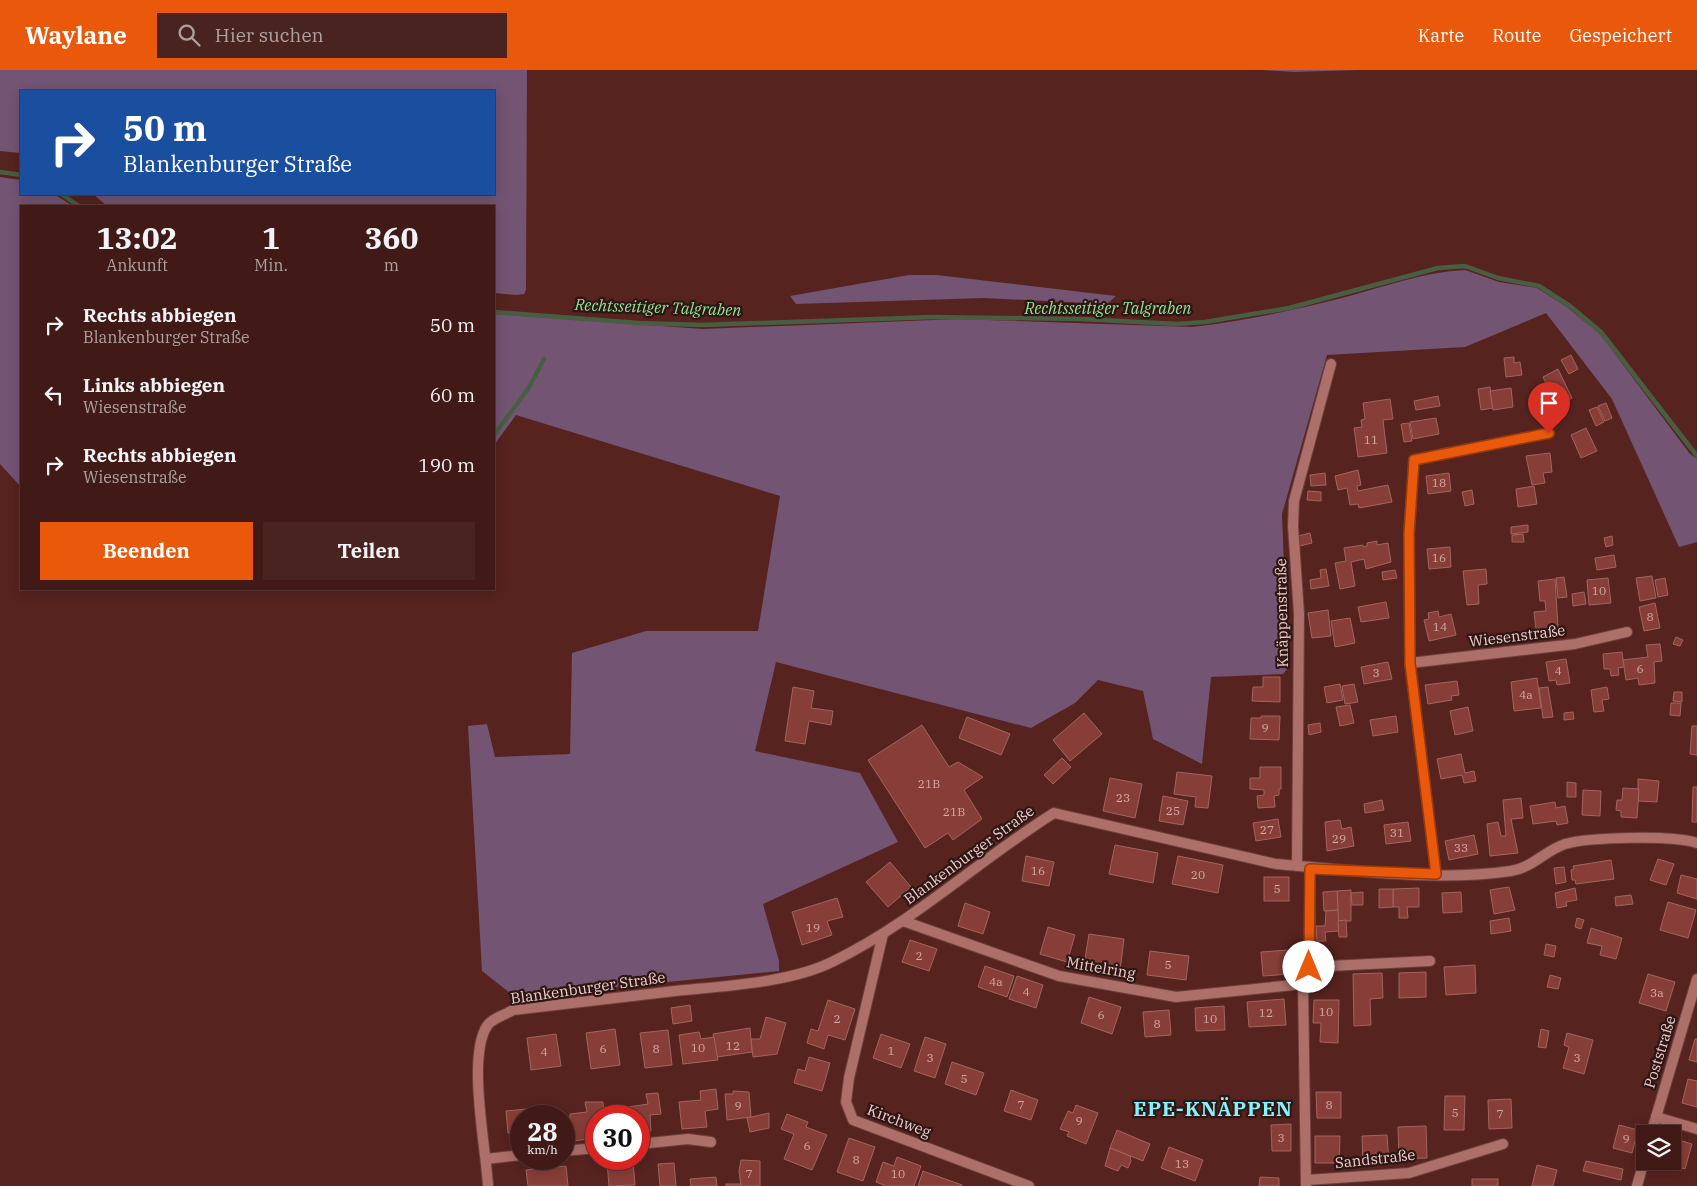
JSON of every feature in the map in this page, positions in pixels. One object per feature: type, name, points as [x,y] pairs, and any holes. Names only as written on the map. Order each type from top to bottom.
[{"type":"street","name":"Knäppenstraße","points":[[1297,866],[1299,614],[1293,526],[1294,501],[1331,364]]},
{"type":"street","points":[[1436,874],[1410,663],[1409,534],[1414,460],[1549,433]]},
{"type":"street","name":"Wiesenstraße","points":[[1410,663],[1575,644],[1627,632]]},
{"type":"street","name":"Blankenburger Straße","points":[[488,1186],[477,1070],[479,1043],[488,1024],[513,1010],[740,984],[806,972],[834,962],[883,934],[946,892],[1024,832],[1054,813],[1276,864],[1310,869],[1482,874],[1514,870],[1534,863],[1565,844],[1623,838],[1687,840],[1697,843]]},
{"type":"street","points":[[1307,1183],[1303,984],[1310,971],[1310,869]]},
{"type":"street","name":"Mittelring","points":[[903,921],[1059,976],[1176,997],[1303,984]]},
{"type":"street","name":"Kirchweg","points":[[883,934],[849,1078],[846,1102],[853,1120],[1029,1186]]},
{"type":"street","points":[[1309,967],[1430,961]]},
{"type":"street","name":"Poststraße","points":[[1654,1125],[1697,979]]},
{"type":"street","points":[[1656,1117],[1697,1129]]},
{"type":"street","points":[[650,1143],[688,1139],[711,1142]]},
{"type":"street","name":"Sandstraße","points":[[1307,1183],[1409,1173],[1503,1144]]},
{"type":"street","points":[[486,1159],[510,1157]]},
{"type":"street","points":[[1637,1186],[1641,1170]]},
{"type":"shaded area","points":[[0,70],[527,70],[526,290],[524,294],[516,295],[495,293],[495,205],[106,205],[94,195],[495,195],[495,90],[20,90],[20,153],[0,151]]},
{"type":"shaded area","points":[[1261,70],[1360,70],[1294,72]]},
{"type":"shaded area","points":[[0,177],[20,180],[20,195],[56,195],[71,205],[20,205],[20,486],[0,464]]},
{"type":"shaded area","points":[[1465,270],[1499,282],[1537,288],[1567,307],[1600,334],[1690,454],[1697,459],[1697,542],[1679,547],[1612,399],[1546,313],[1465,347],[1327,355],[1282,514],[1288,668],[1283,674],[1211,677],[1202,764],[1153,739],[1143,691],[1098,680],[1075,703],[1031,728],[776,662],[755,751],[860,773],[898,842],[763,904],[779,961],[779,971],[515,997],[482,971],[468,726],[487,724],[495,757],[570,754],[572,653],[646,631],[758,631],[780,496],[516,415],[495,444],[495,314],[703,329],[959,319],[1192,327],[1289,311],[1390,284],[1450,271]]},
{"type":"shaded area","points":[[909,275],[937,275],[1116,296],[1107,304],[984,298],[796,304],[790,296]]},
{"type":"building","points":[[1571,355],[1578,369],[1569,374],[1561,360]]},
{"type":"building","points":[[1514,357],[1514,363],[1520,362],[1522,375],[1506,377],[1504,358]]},
{"type":"building","points":[[1558,369],[1572,398],[1557,405],[1543,377]]},
{"type":"building","points":[[1490,387],[1493,408],[1481,410],[1478,389]]},
{"type":"building","points":[[1511,388],[1513,407],[1493,410],[1490,391]]},
{"type":"building","points":[[1438,396],[1440,406],[1416,410],[1414,401]]},
{"type":"building","points":[[1390,399],[1393,419],[1383,420],[1387,453],[1358,457],[1354,428],[1362,427],[1361,420],[1365,419],[1363,403]]},
{"type":"building","points":[[1606,403],[1612,418],[1605,421],[1598,406]]},
{"type":"building","points":[[1597,407],[1604,422],[1596,426],[1589,410]]},
{"type":"building","points":[[1436,418],[1439,434],[1413,439],[1410,422]]},
{"type":"building","points":[[1409,423],[1412,441],[1404,442],[1401,424]]},
{"type":"building","points":[[1586,428],[1597,451],[1581,458],[1571,435]]},
{"type":"building","points":[[1550,453],[1552,472],[1543,473],[1545,483],[1532,485],[1526,456]]},
{"type":"building","points":[[1358,470],[1361,485],[1357,486],[1358,491],[1388,485],[1392,502],[1359,508],[1358,504],[1350,505],[1347,488],[1338,490],[1335,476]]},
{"type":"building","points":[[1325,473],[1326,485],[1311,486],[1310,475]]},
{"type":"building","points":[[1449,473],[1451,491],[1428,494],[1426,476]]},
{"type":"building","points":[[1534,486],[1537,504],[1518,507],[1516,489]]},
{"type":"building","points":[[1472,490],[1474,504],[1465,506],[1462,492]]},
{"type":"building","points":[[1308,491],[1321,492],[1321,501],[1307,500]]},
{"type":"building","points":[[1528,525],[1528,532],[1511,534],[1511,527]]},
{"type":"building","points":[[1310,533],[1312,543],[1300,546],[1298,536]]},
{"type":"building","points":[[1523,534],[1524,542],[1512,542],[1512,535]]},
{"type":"building","points":[[1612,536],[1613,545],[1606,547],[1604,538]]},
{"type":"building","points":[[1377,541],[1377,545],[1388,543],[1391,562],[1366,569],[1364,559],[1351,562],[1355,586],[1340,589],[1335,563],[1346,561],[1344,548],[1363,545],[1364,547],[1367,546],[1367,543]]},
{"type":"building","points":[[1450,547],[1451,567],[1429,569],[1427,549]]},
{"type":"building","points":[[1614,555],[1616,567],[1597,570],[1595,558]]},
{"type":"building","points":[[1326,569],[1329,586],[1311,589],[1310,580],[1321,578],[1320,570]]},
{"type":"building","points":[[1486,569],[1487,584],[1478,585],[1479,604],[1467,605],[1463,571]]},
{"type":"building","points":[[1395,570],[1397,578],[1383,580],[1382,572]]},
{"type":"building","points":[[1652,576],[1656,598],[1640,601],[1636,578]]},
{"type":"building","points":[[1564,577],[1567,597],[1558,598],[1556,578]]},
{"type":"building","points":[[1608,578],[1611,603],[1589,605],[1587,580]]},
{"type":"building","points":[[1665,578],[1668,595],[1658,597],[1655,580]]},
{"type":"building","points":[[1555,579],[1558,627],[1536,629],[1534,612],[1546,611],[1545,601],[1540,601],[1538,581]]},
{"type":"building","points":[[1584,592],[1586,604],[1573,606],[1572,594]]},
{"type":"building","points":[[1386,602],[1389,618],[1361,622],[1358,607]]},
{"type":"building","points":[[1655,603],[1660,628],[1644,631],[1639,607]]},
{"type":"building","points":[[1328,610],[1331,636],[1312,638],[1308,613]]},
{"type":"building","points":[[1438,611],[1439,617],[1451,614],[1456,635],[1429,641],[1424,620],[1429,619],[1428,613]]},
{"type":"building","points":[[1350,618],[1355,643],[1335,647],[1331,621]]},
{"type":"building","points":[[1676,637],[1683,640],[1680,646],[1673,644]]},
{"type":"building","points":[[1660,644],[1662,661],[1654,662],[1655,683],[1639,685],[1638,678],[1626,680],[1623,660],[1648,657],[1646,645]]},
{"type":"building","points":[[1622,652],[1624,667],[1618,668],[1619,675],[1611,676],[1610,669],[1604,669],[1603,654]]},
{"type":"building","points":[[1566,659],[1570,683],[1557,685],[1556,680],[1549,681],[1546,662]]},
{"type":"building","points":[[1388,662],[1392,679],[1364,684],[1361,667]]},
{"type":"building","points":[[1263,677],[1280,677],[1280,702],[1252,701],[1253,687],[1263,687]]},
{"type":"building","points":[[1537,678],[1541,708],[1514,711],[1511,682]]},
{"type":"building","points":[[1457,681],[1459,695],[1451,696],[1452,700],[1428,704],[1425,685]]},
{"type":"building","points":[[1340,684],[1343,700],[1327,703],[1324,687]]},
{"type":"building","points":[[1354,684],[1358,702],[1345,704],[1342,686]]},
{"type":"building","points":[[793,687],[814,691],[811,708],[833,711],[831,725],[809,721],[805,744],[785,741]]},
{"type":"building","points":[[1548,687],[1553,717],[1543,718],[1539,688]]},
{"type":"building","points":[[1607,687],[1609,699],[1602,700],[1604,711],[1594,712],[1591,690]]},
{"type":"building","points":[[1674,692],[1682,692],[1682,702],[1673,701]]},
{"type":"building","points":[[1671,703],[1681,703],[1680,716],[1670,715]]},
{"type":"building","points":[[1350,705],[1354,723],[1340,726],[1336,707]]},
{"type":"building","points":[[1468,707],[1473,731],[1455,735],[1450,711]]},
{"type":"building","points":[[1573,712],[1574,719],[1564,720],[1564,713]]},
{"type":"building","points":[[1084,713],[1102,734],[1070,761],[1053,740]]},
{"type":"building","points":[[1261,716],[1280,716],[1279,740],[1250,739],[1251,718],[1261,718]]},
{"type":"building","points":[[1396,716],[1398,732],[1373,736],[1370,720]]},
{"type":"building","points":[[967,717],[1010,734],[1001,755],[959,738]]},
{"type":"building","points":[[1320,723],[1321,732],[1309,735],[1308,725]]},
{"type":"building","points":[[922,725],[949,767],[958,762],[983,777],[964,790],[982,819],[953,840],[948,833],[925,848],[868,760]]},
{"type":"building","points":[[1692,726],[1697,726],[1697,755],[1690,754]]},
{"type":"building","points":[[1461,754],[1465,773],[1474,771],[1476,781],[1464,783],[1462,775],[1441,779],[1437,759]]},
{"type":"building","points":[[1062,758],[1071,767],[1053,784],[1044,775]]},
{"type":"building","points":[[1260,767],[1281,767],[1281,789],[1279,789],[1279,795],[1274,796],[1275,807],[1258,808],[1257,796],[1264,795],[1264,790],[1250,789],[1250,778],[1260,778]]},
{"type":"building","points":[[1177,772],[1212,776],[1208,808],[1195,807],[1196,797],[1174,794]]},
{"type":"building","points":[[1110,778],[1142,784],[1135,818],[1103,811]]},
{"type":"building","points":[[1638,779],[1659,781],[1657,802],[1638,801]]},
{"type":"building","points":[[1567,782],[1576,783],[1576,797],[1567,797]]},
{"type":"building","points":[[1693,787],[1697,787],[1697,822],[1692,822]]},
{"type":"building","points":[[1623,788],[1639,789],[1637,818],[1621,817],[1621,811],[1616,810],[1617,800],[1622,800]]},
{"type":"building","points":[[1583,790],[1601,791],[1600,816],[1582,815]]},
{"type":"building","points":[[1163,796],[1188,801],[1183,825],[1159,821]]},
{"type":"building","points":[[1521,798],[1523,818],[1511,819],[1518,853],[1490,856],[1487,824],[1498,822],[1501,836],[1506,836],[1503,800]]},
{"type":"building","points":[[1382,800],[1384,810],[1365,813],[1364,804]]},
{"type":"building","points":[[1555,802],[1556,808],[1565,806],[1568,823],[1557,825],[1556,821],[1533,824],[1530,806]]},
{"type":"building","points":[[1278,819],[1281,837],[1256,841],[1253,823]]},
{"type":"building","points":[[1340,820],[1342,829],[1351,827],[1354,846],[1327,851],[1325,822]]},
{"type":"building","points":[[1408,822],[1411,841],[1386,844],[1384,825]]},
{"type":"building","points":[[1474,835],[1478,854],[1449,860],[1445,841]]},
{"type":"building","points":[[1115,845],[1158,853],[1153,883],[1109,874]]},
{"type":"building","points":[[1026,856],[1054,862],[1049,886],[1022,881]]},
{"type":"building","points":[[1178,856],[1223,865],[1218,893],[1172,884]]},
{"type":"building","points":[[1658,859],[1674,864],[1666,885],[1650,880]]},
{"type":"building","points":[[1611,860],[1614,879],[1576,884],[1575,880],[1572,880],[1571,870],[1574,869],[1573,866]]},
{"type":"building","points":[[890,862],[911,887],[888,907],[866,882]]},
{"type":"building","points":[[1564,867],[1566,882],[1556,884],[1554,868]]},
{"type":"building","points":[[1681,875],[1697,879],[1697,899],[1677,893]]},
{"type":"building","points":[[1264,877],[1289,877],[1289,901],[1264,901]]},
{"type":"building","points":[[1509,887],[1515,910],[1494,914],[1490,890]]},
{"type":"building","points":[[1419,888],[1419,907],[1407,907],[1408,918],[1399,918],[1399,907],[1393,907],[1393,889]]},
{"type":"building","points":[[1575,888],[1577,900],[1566,902],[1567,906],[1557,908],[1555,893]]},
{"type":"building","points":[[1379,889],[1393,889],[1393,907],[1379,908]]},
{"type":"building","points":[[1351,890],[1351,921],[1338,921],[1337,891]]},
{"type":"building","points":[[1337,891],[1338,910],[1324,911],[1323,892]]},
{"type":"building","points":[[1363,892],[1363,905],[1352,905],[1351,893]]},
{"type":"building","points":[[1461,892],[1462,912],[1443,913],[1442,893]]},
{"type":"building","points":[[1631,895],[1633,904],[1616,906],[1615,897]]},
{"type":"building","points":[[837,898],[843,917],[827,921],[832,935],[802,945],[792,912]]},
{"type":"building","points":[[1668,902],[1696,910],[1688,938],[1660,930]]},
{"type":"building","points":[[965,903],[990,912],[983,934],[958,926]]},
{"type":"building","points":[[1338,910],[1339,931],[1325,932],[1326,941],[1317,941],[1316,926],[1325,926],[1326,911]]},
{"type":"building","points":[[1509,918],[1511,931],[1491,934],[1490,921]]},
{"type":"building","points":[[1577,918],[1584,920],[1581,929],[1575,927]]},
{"type":"building","points":[[1346,920],[1347,937],[1339,937],[1338,921]]},
{"type":"building","points":[[1048,927],[1075,935],[1067,962],[1040,954]]},
{"type":"building","points":[[1591,928],[1622,938],[1616,959],[1600,955],[1602,946],[1587,943]]},
{"type":"building","points":[[1089,934],[1124,939],[1120,970],[1084,965]]},
{"type":"building","points":[[910,940],[937,949],[929,971],[902,962]]},
{"type":"building","points":[[1546,944],[1556,946],[1554,957],[1544,955]]},
{"type":"building","points":[[1289,950],[1291,974],[1263,976],[1261,952]]},
{"type":"building","points":[[1150,951],[1189,956],[1186,980],[1147,975]]},
{"type":"building","points":[[1475,965],[1476,993],[1446,995],[1444,967]]},
{"type":"building","points":[[985,966],[1014,976],[1007,997],[978,987]]},
{"type":"building","points":[[1426,972],[1426,997],[1399,998],[1399,973]]},
{"type":"building","points":[[1382,973],[1383,998],[1370,999],[1371,1025],[1354,1026],[1353,974]]},
{"type":"building","points":[[1648,974],[1675,982],[1666,1011],[1639,1003]]},
{"type":"building","points":[[1550,975],[1561,978],[1558,989],[1547,987]]},
{"type":"building","points":[[1017,976],[1043,985],[1036,1008],[1009,999]]},
{"type":"building","points":[[1089,997],[1121,1007],[1112,1034],[1081,1023]]},
{"type":"building","points":[[1284,999],[1286,1025],[1249,1027],[1247,1002]]},
{"type":"building","points":[[828,1000],[855,1009],[845,1040],[828,1035],[824,1049],[807,1043],[811,1029],[818,1031]]},
{"type":"building","points":[[1314,1000],[1339,1000],[1338,1043],[1320,1042],[1321,1023],[1313,1023]]},
{"type":"building","points":[[690,1005],[692,1021],[673,1024],[671,1008]]},
{"type":"building","points":[[1224,1006],[1225,1030],[1196,1031],[1195,1008]]},
{"type":"building","points":[[1169,1010],[1171,1035],[1145,1037],[1143,1012]]},
{"type":"building","points":[[766,1017],[786,1023],[777,1054],[753,1057],[751,1039],[760,1039]]},
{"type":"building","points":[[750,1028],[752,1052],[717,1057],[713,1034]]},
{"type":"building","points":[[615,1029],[620,1065],[591,1069],[586,1033]]},
{"type":"building","points":[[1541,1029],[1549,1031],[1546,1048],[1538,1047]]},
{"type":"building","points":[[668,1030],[672,1065],[645,1068],[640,1033]]},
{"type":"building","points":[[699,1032],[701,1039],[714,1037],[718,1060],[683,1064],[679,1035]]},
{"type":"building","points":[[1567,1033],[1593,1040],[1584,1074],[1563,1068],[1569,1047],[1564,1045]]},
{"type":"building","points":[[556,1034],[561,1066],[531,1070],[527,1038]]},
{"type":"building","points":[[881,1034],[910,1044],[901,1068],[873,1058]]},
{"type":"building","points":[[925,1037],[946,1044],[935,1078],[914,1071]]},
{"type":"building","points":[[1695,1039],[1697,1039],[1697,1062],[1689,1060]]},
{"type":"building","points":[[809,1057],[830,1063],[822,1091],[794,1083],[798,1069],[805,1071]]},
{"type":"building","points":[[952,1062],[984,1073],[976,1095],[945,1084]]},
{"type":"building","points":[[1688,1079],[1697,1081],[1697,1107],[1682,1103]]},
{"type":"building","points":[[716,1089],[718,1109],[705,1111],[707,1127],[682,1129],[679,1102],[701,1100],[700,1091]]},
{"type":"building","points":[[1011,1090],[1038,1100],[1031,1120],[1004,1111]]},
{"type":"building","points":[[733,1091],[749,1092],[751,1117],[727,1120],[725,1094],[733,1094]]},
{"type":"building","points":[[1316,1092],[1341,1092],[1341,1118],[1317,1118]]},
{"type":"building","points":[[658,1093],[661,1114],[650,1115],[650,1105],[641,1105],[648,1104],[646,1094]]},
{"type":"building","points":[[1445,1096],[1465,1096],[1464,1130],[1444,1130]]},
{"type":"building","points":[[1511,1099],[1512,1128],[1489,1129],[1488,1100]]},
{"type":"building","points":[[585,1102],[603,1102],[603,1105],[586,1105]]},
{"type":"building","points":[[1076,1105],[1098,1113],[1086,1144],[1067,1136],[1069,1132],[1060,1129],[1068,1111],[1073,1113]]},
{"type":"building","points":[[506,1111],[510,1111],[510,1133],[508,1133]]},
{"type":"building","points":[[585,1112],[585,1139],[575,1141],[575,1113]]},
{"type":"building","points":[[769,1113],[769,1128],[750,1132],[747,1118]]},
{"type":"building","points":[[787,1114],[808,1122],[806,1127],[827,1135],[812,1170],[784,1159],[794,1134],[781,1129]]},
{"type":"building","points":[[1291,1124],[1291,1151],[1272,1151],[1271,1125]]},
{"type":"building","points":[[1619,1125],[1636,1129],[1632,1153],[1613,1148]]},
{"type":"building","points":[[1426,1126],[1427,1158],[1399,1159],[1398,1127]]},
{"type":"building","points":[[1117,1130],[1150,1144],[1143,1161],[1110,1148]]},
{"type":"building","points":[[1387,1135],[1389,1164],[1363,1165],[1362,1136]]},
{"type":"building","points":[[1315,1136],[1340,1136],[1339,1163],[1315,1163]]},
{"type":"building","points":[[849,1138],[875,1147],[863,1181],[837,1172]]},
{"type":"building","points":[[1681,1141],[1692,1144],[1685,1169],[1681,1168]]},
{"type":"building","points":[[1169,1147],[1203,1160],[1195,1181],[1161,1168]]},
{"type":"building","points":[[1110,1148],[1130,1156],[1131,1161],[1128,1168],[1121,1165],[1118,1171],[1105,1166]]},
{"type":"building","points":[[897,1157],[921,1166],[914,1186],[886,1186],[876,1182],[883,1162],[894,1166]]},
{"type":"building","points":[[741,1160],[760,1161],[760,1186],[741,1186],[739,1171]]},
{"type":"building","points":[[1586,1161],[1623,1169],[1621,1180],[1583,1171]]},
{"type":"building","points":[[674,1163],[676,1186],[660,1186],[658,1164]]},
{"type":"building","points":[[1537,1165],[1557,1170],[1553,1186],[1532,1186]]},
{"type":"building","points":[[526,1170],[566,1170],[568,1186],[528,1186]]},
{"type":"building","points":[[608,1170],[634,1170],[635,1185],[609,1186]]},
{"type":"building","points":[[923,1171],[962,1185],[962,1186],[918,1186]]},
{"type":"building","points":[[716,1177],[717,1186],[691,1186],[690,1179]]},
{"type":"building","points":[[1260,1177],[1279,1178],[1279,1186],[1259,1186]]},
{"type":"building","points":[[1472,1179],[1498,1179],[1498,1186],[1472,1186]]},
{"type":"building","points":[[726,1184],[741,1184],[741,1186],[726,1186]]},
{"type":"waterway","name":"Rechtsseitiger Talgraben","points":[[0,172],[20,175]]},
{"type":"waterway","name":"Rechtsseitiger Talgraben","points":[[62,195],[78,205]]},
{"type":"waterway","name":"Rechtsseitiger Talgraben","points":[[495,312],[639,323],[701,325],[934,317],[1081,319],[1177,324],[1205,322],[1289,308],[1438,268],[1465,266],[1498,278],[1539,286],[1570,306],[1601,332],[1697,456]]},
{"type":"waterway","points":[[495,434],[528,389],[544,359]]},
{"type":"district","name":"EPE-KNÄPPEN","points":[[1213,1109]]},
{"type":"route","points":[[1309,967],[1310,869],[1436,874],[1410,663],[1409,534],[1414,460],[1549,433]]}]
